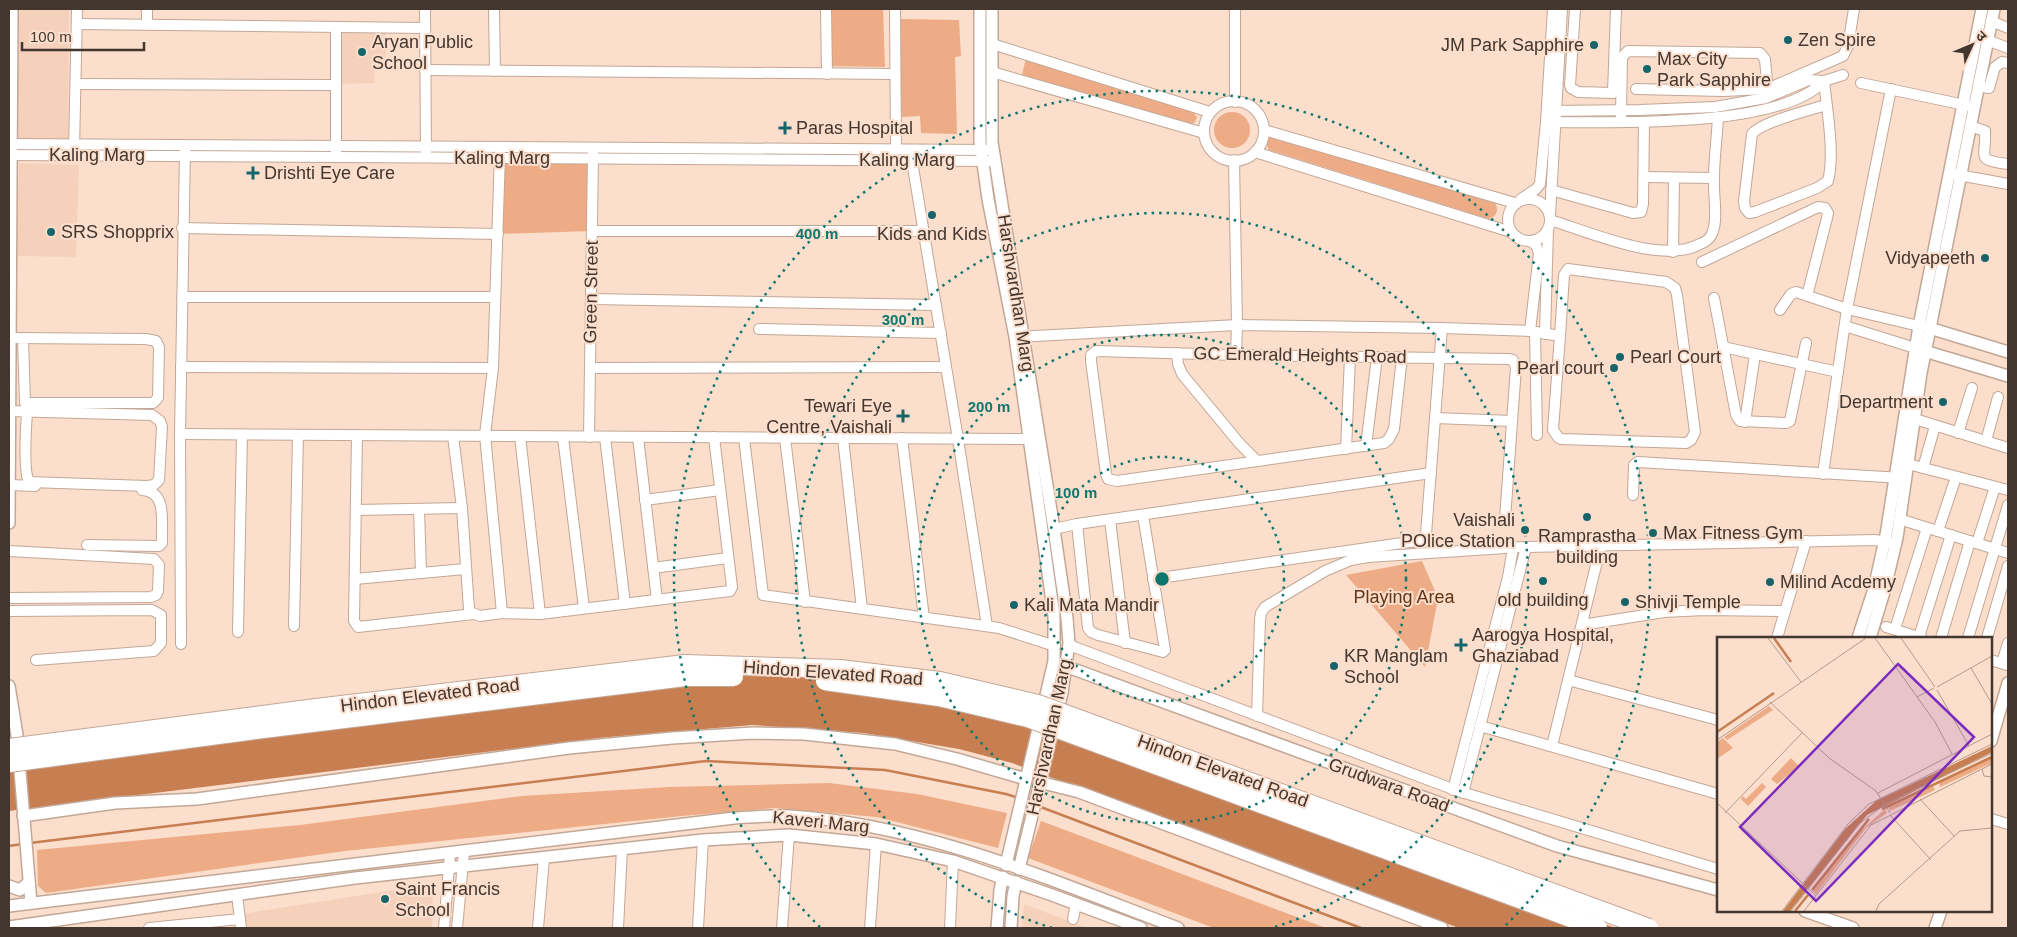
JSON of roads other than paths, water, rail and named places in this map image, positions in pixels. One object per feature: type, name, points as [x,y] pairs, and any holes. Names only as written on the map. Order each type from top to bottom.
[{"type":"highway","name":"Hindon Elevated Road","points":[[13,741],[308,709],[686,664],[840,669],[868,672],[940,681],[1038,704],[1649,928]]},
{"type":"highway","name":"Hindon Elevated Road","points":[[9,763],[685,677],[840,681],[939,697],[1028,718],[1598,928]]},
{"type":"street","points":[[9,523],[12,9]]},
{"type":"street","points":[[74,150],[77,9]]},
{"type":"street","points":[[147,24],[148,9]]},
{"type":"street","points":[[425,9],[426,152]]},
{"type":"street","points":[[494,9],[495,70]]},
{"type":"street","points":[[826,9],[826,74]]},
{"type":"street","points":[[895,9],[896,150]]},
{"type":"street","name":"Harshvardhan Marg","points":[[980,9],[980,69],[988,156]]},
{"type":"street","name":"Harshvardhan Marg","points":[[992,9],[988,199],[1019,337],[1054,529],[1069,645],[1062,693],[1019,869]]},
{"type":"street","points":[[1235,9],[1235,102]]},
{"type":"street","points":[[1552,111],[1553,9]]},
{"type":"street","points":[[1511,232],[1508,227],[1508,215],[1518,201],[1532,193],[1540,184],[1551,122],[1562,9]]},
{"type":"street","points":[[1575,9],[1571,88],[1578,92],[1613,93],[1616,9]]},
{"type":"street","points":[[1551,122],[1644,122],[1718,118],[1768,98],[1843,56],[1848,46],[1854,9]]},
{"type":"street","points":[[1858,637],[1900,519],[1900,478],[1908,464],[1968,106],[1982,9]]},
{"type":"street","points":[[1870,637],[1884,592],[1919,326],[1955,175],[1970,126],[1968,106],[1978,86],[1994,9]]},
{"type":"street","points":[[1991,21],[2008,28]]},
{"type":"street","points":[[77,24],[425,28]]},
{"type":"street","points":[[336,28],[336,152]]},
{"type":"street","points":[[980,40],[1210,112]]},
{"type":"street","points":[[1987,40],[2008,48]]},
{"type":"street","points":[[1621,122],[1622,57],[1628,51],[1760,53],[1765,59],[1768,98]]},
{"type":"street","points":[[1978,86],[1989,88],[1995,67],[2002,62],[2008,63]]},
{"type":"street","points":[[980,69],[1204,133]]},
{"type":"street","points":[[425,70],[895,74]]},
{"type":"street","points":[[1552,111],[1715,107],[1815,90],[1824,81],[1843,75]]},
{"type":"street","points":[[1824,81],[1831,163],[1828,181],[1817,188],[1749,213],[1745,208],[1744,201],[1752,134],[1755,130],[1767,124],[1826,105]]},
{"type":"street","points":[[1861,83],[1968,106]]},
{"type":"street","points":[[76,84],[336,85]]},
{"type":"street","points":[[1636,89],[1723,91],[1768,98]]},
{"type":"street","points":[[1823,474],[1847,309],[1891,89]]},
{"type":"street","points":[[1228,102],[1247,104],[1255,110],[1262,122],[1264,130],[1260,146],[1255,152],[1243,159],[1227,160],[1215,154],[1206,142],[1204,133],[1204,126],[1210,112],[1219,105],[1228,102]]},
{"type":"street","points":[[1549,222],[1660,252],[1690,249],[1708,240],[1714,229],[1714,178],[1718,118]]},
{"type":"street","points":[[1537,333],[1549,222],[1551,122]]},
{"type":"street","points":[[1551,190],[1638,213],[1643,209],[1644,122]]},
{"type":"street","points":[[1970,126],[1986,131],[1983,151],[1986,159],[2008,164]]},
{"type":"street","points":[[1255,152],[1511,232],[1520,239],[1536,240],[1544,235],[1549,222],[1548,210],[1539,200],[1532,198],[1518,201],[1264,130]]},
{"type":"street","name":"Kaling Marg","points":[[10,149],[500,153],[910,150],[988,156]]},
{"type":"street","points":[[910,150],[987,626]]},
{"type":"street","points":[[180,644],[180,434],[184,151]]},
{"type":"street","points":[[500,153],[493,368],[485,435],[502,613]]},
{"type":"street","name":"Kaling Marg","points":[[593,153],[912,160],[988,156]]},
{"type":"street","name":"Green Street","points":[[589,437],[593,153]]},
{"type":"street","points":[[1234,160],[1236,355]]},
{"type":"street","points":[[1955,175],[2008,184]]},
{"type":"street","points":[[1644,177],[1714,178]]},
{"type":"street","points":[[1673,252],[1674,178]]},
{"type":"street","points":[[1702,262],[1818,207],[1825,208],[1828,213],[1827,218],[1807,296]]},
{"type":"street","points":[[182,228],[498,234]]},
{"type":"street","points":[[592,230],[924,231]]},
{"type":"street","points":[[1530,241],[1536,245],[1539,253],[1537,436]]},
{"type":"street","points":[[1568,269],[1671,284],[1677,295],[1695,432],[1691,440],[1686,443],[1561,440],[1553,430],[1560,336],[1564,275],[1568,269]]},
{"type":"street","points":[[1780,310],[1793,292],[1847,309],[1931,328],[2008,352]]},
{"type":"street","points":[[182,297],[494,297]]},
{"type":"street","points":[[591,298],[936,305]]},
{"type":"street","points":[[1714,298],[1736,415],[1740,420],[1745,422],[1786,423],[1790,421],[1806,344]]},
{"type":"street","points":[[1019,337],[1237,325],[1442,328],[1560,336]]},
{"type":"street","points":[[1844,326],[2008,376]]},
{"type":"street","points":[[1153,579],[1423,540],[1426,534],[1442,328]]},
{"type":"street","points":[[759,329],[941,333]]},
{"type":"street","name":"Harshvardhan Marg","points":[[1006,865],[1048,690],[1055,646],[1054,616],[1029,439],[1019,337]]},
{"type":"street","points":[[10,338],[23,338],[156,341],[158,347],[158,398],[153,403],[24,404],[23,338]]},
{"type":"street","points":[[1723,347],[1838,372]]},
{"type":"street","points":[[1177,353],[1101,350],[1091,355],[1108,478],[1117,481],[1384,444],[1393,435],[1402,357]]},
{"type":"street","name":"GC Emerald Heights Road","points":[[1257,461],[1240,444],[1182,374],[1178,364],[1177,353],[1513,360],[1516,367],[1505,519]]},
{"type":"street","points":[[1745,422],[1755,354]]},
{"type":"street","points":[[1346,449],[1350,357]]},
{"type":"street","points":[[1366,446],[1377,357]]},
{"type":"street","points":[[181,367],[493,368]]},
{"type":"street","points":[[590,368],[946,367]]},
{"type":"street","points":[[1958,433],[1972,388]]},
{"type":"street","points":[[1986,442],[1998,397]]},
{"type":"street","points":[[9,411],[152,415],[160,421],[162,427],[158,480],[154,485],[147,486],[29,482],[27,480],[26,468],[26,412]]},
{"type":"street","points":[[1436,418],[1512,421]]},
{"type":"street","points":[[1915,419],[2008,448]]},
{"type":"street","points":[[1923,468],[1935,426]]},
{"type":"street","points":[[180,434],[1029,439]]},
{"type":"street","points":[[238,632],[242,435]]},
{"type":"street","points":[[294,626],[298,435]]},
{"type":"street","points":[[357,435],[354,621],[358,627],[474,614],[480,616],[502,613],[540,614],[730,591],[732,587],[714,437]]},
{"type":"street","points":[[453,436],[462,508],[469,609],[474,614]]},
{"type":"street","points":[[520,436],[540,614]]},
{"type":"street","points":[[563,436],[584,608]]},
{"type":"street","points":[[605,437],[625,604]]},
{"type":"street","points":[[638,437],[657,600]]},
{"type":"street","points":[[744,438],[762,592],[766,597],[987,626],[1010,631],[1055,646]]},
{"type":"street","points":[[785,438],[805,602]]},
{"type":"street","points":[[843,438],[862,609]]},
{"type":"street","points":[[902,438],[924,618]]},
{"type":"street","points":[[1633,494],[1634,465],[1638,462],[1900,478]]},
{"type":"street","points":[[1908,464],[2008,490]]},
{"type":"street","points":[[1054,529],[1077,524],[1431,473]]},
{"type":"street","points":[[1938,531],[1956,477]]},
{"type":"street","points":[[9,485],[151,491],[156,494],[160,501],[162,543],[159,546],[87,545]]},
{"type":"street","points":[[1941,637],[1973,542],[1995,487]]},
{"type":"street","points":[[645,500],[720,490]]},
{"type":"street","points":[[1968,637],[2008,505]]},
{"type":"street","points":[[356,510],[462,508]]},
{"type":"street","points":[[419,509],[422,573]]},
{"type":"street","points":[[1077,524],[1088,628],[1091,632],[1098,635],[1159,653],[1165,650],[1143,515]]},
{"type":"street","points":[[1900,519],[2008,553]]},
{"type":"street","points":[[1110,520],[1125,643]]},
{"type":"street","points":[[1917,637],[1891,628],[1927,528]]},
{"type":"street","points":[[1920,637],[1951,535]]},
{"type":"street","points":[[1458,791],[1480,726],[1526,547],[1875,540],[1890,543]]},
{"type":"street","points":[[1776,637],[1806,541]]},
{"type":"street","points":[[1552,746],[1601,545]]},
{"type":"street","points":[[1257,716],[1260,620],[1261,613],[1270,604],[1325,571],[1351,560],[1368,557],[1517,548],[1501,604],[1458,791]]},
{"type":"street","points":[[9,551],[154,559],[159,566],[158,591],[151,597],[9,598]]},
{"type":"street","points":[[653,568],[728,558]]},
{"type":"street","points":[[1987,637],[2008,566]]},
{"type":"street","points":[[355,579],[466,569]]},
{"type":"street","points":[[9,611],[152,610],[161,615],[161,643],[154,650],[36,660]]},
{"type":"street","points":[[1582,625],[1664,612],[1705,610],[1785,611]]},
{"type":"street","points":[[1992,660],[2005,664],[2008,643]]},
{"type":"street","points":[[1069,645],[1458,791],[1717,869]]},
{"type":"street","name":"Grudwara Road","points":[[1066,666],[1557,846],[1717,890]]},
{"type":"street","points":[[1568,680],[1717,720]]},
{"type":"street","points":[[1992,734],[1995,711],[2008,683]]},
{"type":"street","points":[[9,686],[13,741],[24,815],[31,903]]},
{"type":"street","points":[[1480,726],[1717,794]]},
{"type":"street","points":[[24,815],[115,803],[197,799],[569,748],[672,738],[753,733],[804,734],[895,744],[957,759],[1025,780]]},
{"type":"street","points":[[1039,784],[1079,792],[1442,928]]},
{"type":"street","name":"Kaveri Marg","points":[[9,905],[450,854],[734,818],[790,816],[881,829],[954,847],[1178,928]]},
{"type":"street","points":[[1992,819],[2008,824]]},
{"type":"street","points":[[782,928],[789,835]]},
{"type":"street","name":"Kaveri Marg","points":[[9,927],[29,926],[355,878],[703,840],[789,835],[876,844],[953,861],[1003,877],[1141,928]]},
{"type":"street","points":[[698,928],[703,840]]},
{"type":"street","points":[[870,928],[876,844]]},
{"type":"street","points":[[618,928],[622,849]]},
{"type":"street","points":[[457,928],[464,852]]},
{"type":"street","points":[[444,928],[450,854]]},
{"type":"street","points":[[538,928],[544,858]]},
{"type":"street","points":[[950,928],[953,861]]},
{"type":"street","points":[[997,928],[1003,877]]},
{"type":"street","points":[[9,886],[20,890],[30,882]]},
{"type":"street","points":[[1011,928],[1016,882]]},
{"type":"street","points":[[149,928],[240,924],[236,895]]},
{"type":"street","points":[[1072,919],[1076,904]]},
{"type":"street","points":[[1808,912],[1854,928]]},
{"type":"street","points":[[1935,928],[1941,912]]},
{"type":"waterway","points":[[30,843],[706,761],[885,770],[1019,798]]},
{"type":"waterway","points":[[1038,806],[1361,928]]},
{"type":"waterway","points":[[9,846],[22,844]]},
{"type":"place","name":"Zen Spire","points":[[1788,40]]},
{"type":"place","name":"JM Park Sapphire","points":[[1594,45]]},
{"type":"place","name":"Aryan Public School","points":[[362,52]]},
{"type":"place","name":"Max City Park Sapphire","points":[[1647,69]]},
{"type":"place","name":"Paras Hospital","points":[[785,128]]},
{"type":"place","name":"Drishti Eye Care","points":[[253,173]]},
{"type":"place","name":"Kids and Kids","points":[[932,215]]},
{"type":"place","name":"SRS Shopprix","points":[[51,232]]},
{"type":"place","name":"Vidyapeeth","points":[[1985,258]]},
{"type":"place","name":"Pearl Court","points":[[1620,357]]},
{"type":"place","name":"Pearl court","points":[[1614,368]]},
{"type":"place","name":"Department","points":[[1943,402]]},
{"type":"place","name":"Tewari Eye Centre, Vaishali","points":[[903,416]]},
{"type":"place","name":"Ramprastha building","points":[[1587,517]]},
{"type":"place","name":"Vaishali POlice Station","points":[[1525,530]]},
{"type":"place","name":"Max Fitness Gym","points":[[1653,533]]},
{"type":"place","name":"old building","points":[[1543,581]]},
{"type":"place","name":"Milind Acdemy","points":[[1770,582]]},
{"type":"place","name":"Shivji Temple","points":[[1625,602]]},
{"type":"place","name":"Kali Mata Mandir","points":[[1014,605]]},
{"type":"place","name":"Aarogya Hospital, Ghaziabad","points":[[1461,645]]},
{"type":"place","name":"KR Manglam School","points":[[1334,666]]},
{"type":"place","name":"Saint Francis School","points":[[385,899]]},
{"type":"park label","name":"Playing Area","points":[[1404,597]]}]
